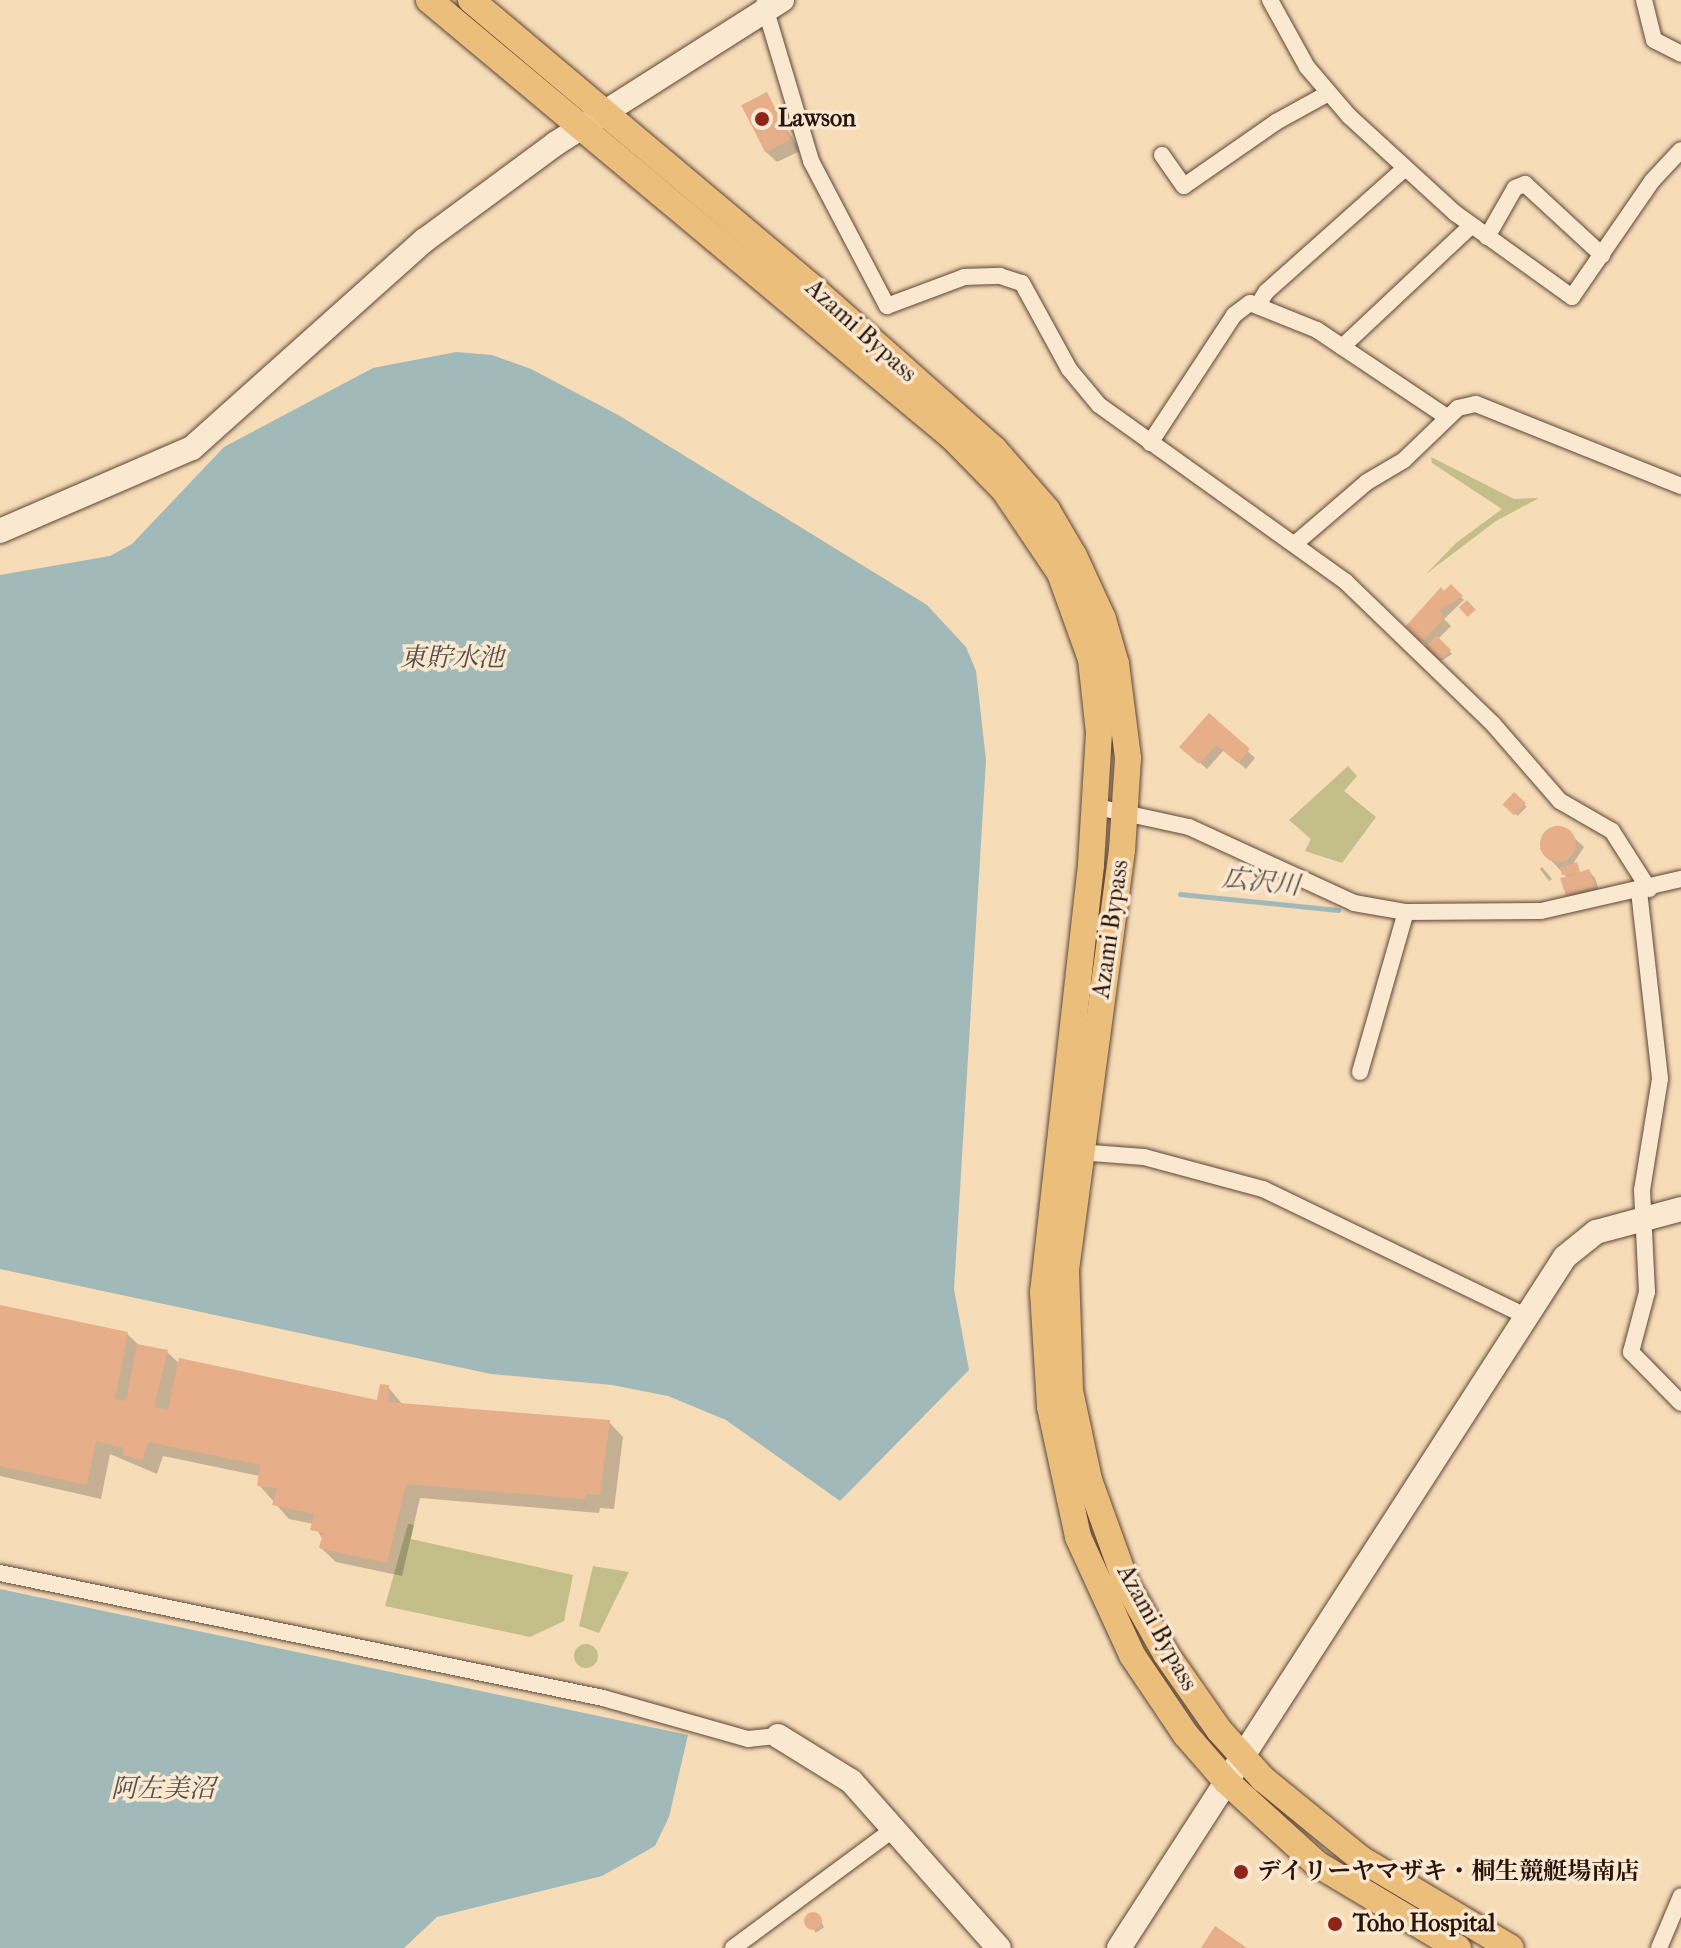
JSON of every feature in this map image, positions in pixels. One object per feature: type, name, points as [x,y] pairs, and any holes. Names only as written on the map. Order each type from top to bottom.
[{"type":"main road","name":"Azami Bypass","points":[[429,0],[942,428],[1004,490],[1038,534],[1072,600],[1091,659],[1099,733],[1097,807],[1045,1258],[1044,1327],[1050,1407],[1074,1524],[1103,1600],[1162,1704],[1226,1781],[1317,1864],[1458,1948]]},
{"type":"main road","name":"Azami Bypass","points":[[471,0],[955,412],[1039,499],[1090,587],[1116,664],[1128,735],[1126,811],[1078,1152],[1064,1332],[1084,1465],[1138,1606],[1191,1691],[1242,1755],[1323,1832],[1511,1948]]},
{"type":"street","points":[[1270,0],[1327,94],[1404,169],[1471,226],[1572,297],[1652,181],[1681,150]]},
{"type":"street","points":[[1644,0],[1654,40],[1681,54]]},
{"type":"street","points":[[0,531],[192,448],[425,240],[580,128],[771,4],[811,161],[887,306],[964,277],[1000,276],[1022,283],[1082,388],[1150,443],[1297,542],[1353,588],[1493,724],[1560,801],[1612,831],[1644,890],[1660,1055],[1657,1116],[1642,1190],[1647,1292],[1631,1352],[1681,1403]]},
{"type":"street","points":[[1162,155],[1184,186],[1276,122],[1327,94]]},
{"type":"street","points":[[1258,305],[1266,292],[1404,169]]},
{"type":"street","points":[[1487,237],[1515,188],[1525,184],[1602,255]]},
{"type":"street","points":[[1342,347],[1471,226]]},
{"type":"street","points":[[1150,443],[1239,307],[1258,305],[1342,347],[1447,417]]},
{"type":"street","points":[[1297,542],[1367,482],[1404,460],[1447,417],[1468,405],[1491,405],[1681,486]]},
{"type":"street","points":[[1097,807],[1126,811],[1225,841],[1354,903],[1406,912],[1502,914],[1644,890],[1681,879]]},
{"type":"street","points":[[1360,1072],[1406,912]]},
{"type":"street","points":[[1078,1152],[1144,1157],[1263,1189],[1526,1316]]},
{"type":"street","points":[[1119,1948],[1526,1316],[1580,1242],[1644,1216],[1681,1209]]},
{"type":"street","points":[[0,1573],[603,1698],[748,1739],[778,1736],[851,1781],[999,1948]]},
{"type":"street","points":[[733,1948],[894,1829]]},
{"type":"street","points":[[1659,1948],[1681,1896]]},
{"type":"shaded area","points":[[1431,457],[1514,499],[1539,498],[1496,521],[1426,574],[1456,543],[1502,509],[1432,463]]},
{"type":"shaded area","points":[[1348,766],[1357,776],[1344,791],[1376,817],[1342,863],[1305,851],[1311,839],[1289,820]]},
{"type":"shaded area","points":[[408,1524],[414,1525],[411,1539],[573,1575],[564,1621],[530,1637],[385,1606]]},
{"type":"shaded area","points":[[593,1566],[629,1572],[599,1633],[579,1626]]},
{"type":"shaded area","points":[[581,1644],[591,1644],[598,1651],[598,1661],[591,1668],[581,1668],[574,1661],[574,1651]]},
{"type":"water","name":"東貯水池","points":[[456,352],[492,355],[531,369],[620,416],[927,605],[966,647],[976,671],[986,760],[954,1289],[969,1370],[840,1501],[726,1420],[668,1396],[612,1385],[491,1374],[0,1269],[0,575],[110,556],[132,544],[224,447],[373,368]]},
{"type":"water","name":"阿左美沼","points":[[0,1589],[688,1735],[669,1817],[655,1846],[602,1876],[437,1917],[404,1948],[0,1948]]},
{"type":"building","points":[[767,92],[791,139],[765,152],[741,105]]},
{"type":"building","points":[[1451,584],[1463,596],[1439,611],[1445,618],[1421,642],[1406,626],[1441,587],[1444,591]]},
{"type":"building","points":[[1467,600],[1476,610],[1468,617],[1459,607]]},
{"type":"building","points":[[1436,635],[1451,650],[1440,660],[1425,649]]},
{"type":"building","points":[[1209,713],[1250,749],[1238,763],[1216,745],[1199,764],[1179,747]]},
{"type":"building","points":[[1514,792],[1526,803],[1514,815],[1502,804]]},
{"type":"building","points":[[1558,826],[1570,832],[1576,844],[1570,856],[1558,862],[1546,856],[1540,844],[1546,832]]},
{"type":"building","points":[[1577,862],[1580,872],[1589,869],[1595,886],[1566,896],[1560,878],[1575,874],[1562,875],[1560,868]]},
{"type":"building","points":[[0,1305],[128,1332],[115,1399],[126,1401],[137,1344],[168,1350],[154,1407],[168,1410],[179,1358],[377,1400],[380,1384],[389,1385],[388,1402],[610,1420],[600,1495],[586,1494],[585,1499],[406,1484],[387,1563],[319,1548],[323,1533],[310,1530],[314,1514],[272,1505],[277,1488],[257,1486],[260,1465],[148,1442],[143,1460],[123,1455],[124,1448],[96,1441],[87,1485],[0,1466]]},
{"type":"building","points":[[813,1912],[822,1921],[813,1930],[804,1921]]},
{"type":"building","points":[[1215,1926],[1247,1948],[1201,1948]]},
{"type":"waterway","name":"広沢川","points":[[1180,894],[1338,910]]},
{"type":"place","name":"Lawson","points":[[762,119]]},
{"type":"place","name":"デイリーヤマザキ・桐生競艇場南店","points":[[1241,1872]]},
{"type":"place","name":"Toho Hospital","points":[[1335,1924]]}]
